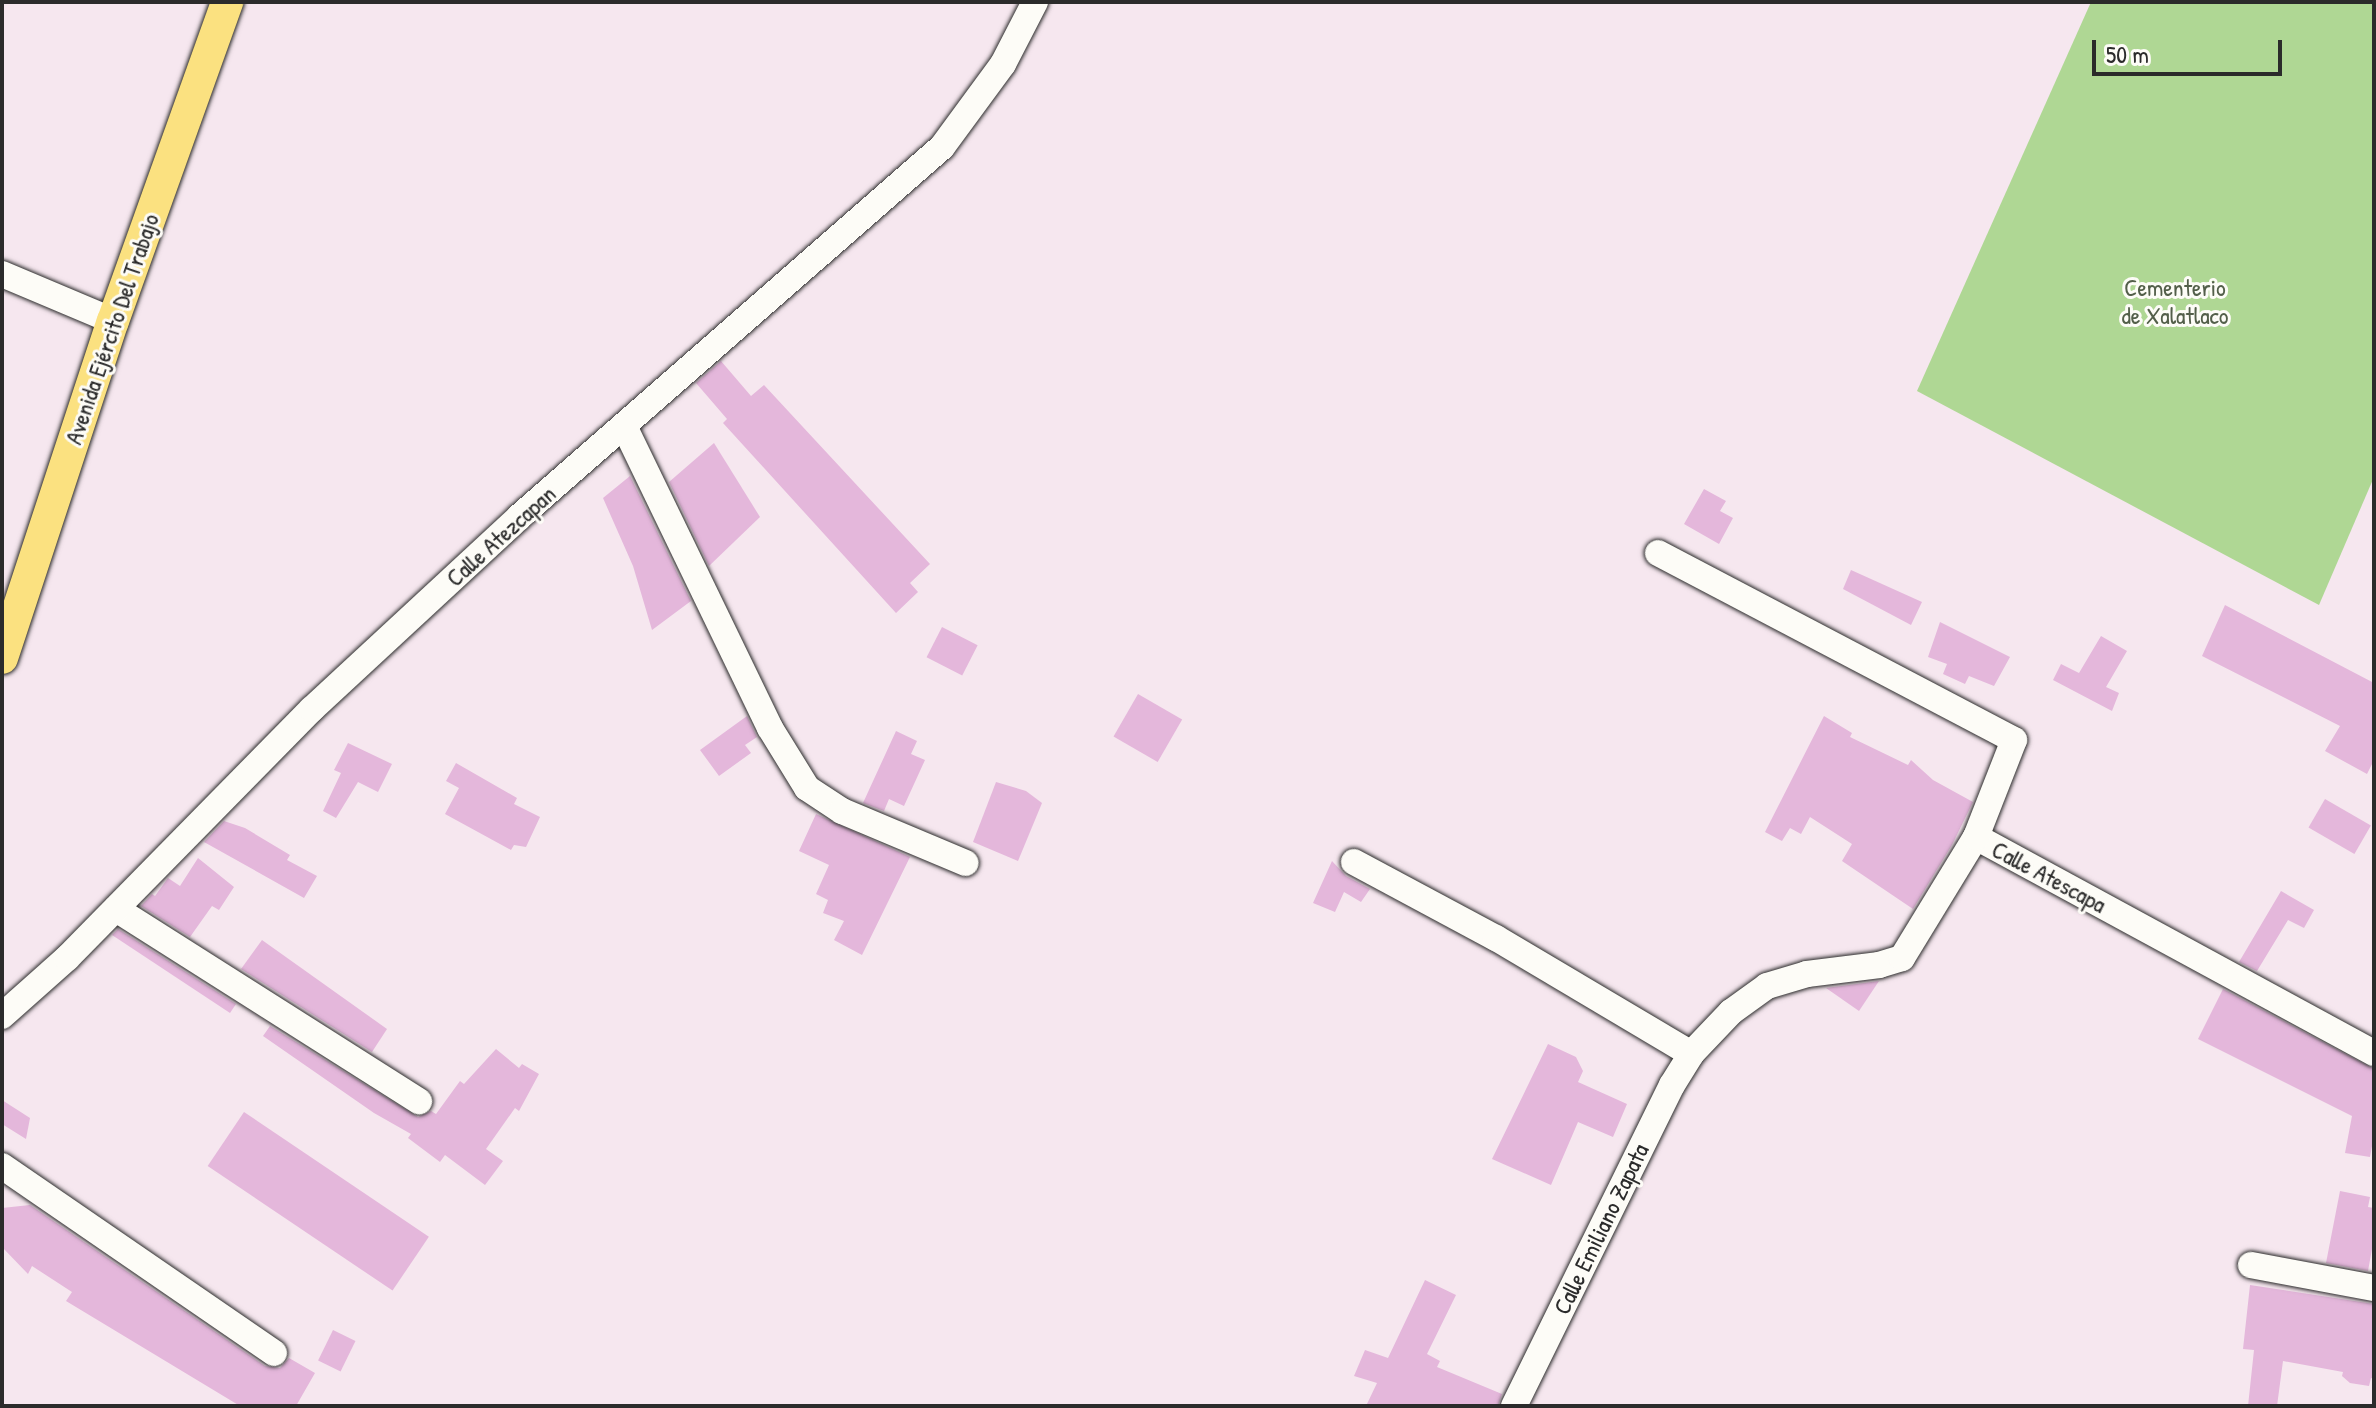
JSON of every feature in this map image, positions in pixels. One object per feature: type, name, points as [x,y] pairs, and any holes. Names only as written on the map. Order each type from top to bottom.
[{"type":"main road","name":"Avenida Ejército Del Trabajo","points":[[2,658],[113,321],[227,2]]},
{"type":"street","name":"Calle Atezcapan","points":[[2,1016],[116,909],[312,709],[519,517],[625,428],[942,147],[1003,64],[1035,2]]},
{"type":"street","points":[[2,274],[113,321]]},
{"type":"street","points":[[625,428],[770,728],[807,788],[842,811],[966,863]]},
{"type":"street","points":[[1658,553],[2014,740],[1976,837]]},
{"type":"street","name":"Calle Atescapa","points":[[1691,1054],[1731,1012],[1767,986],[1807,974],[1879,965],[1902,958],[1976,837],[2374,1053]]},
{"type":"street","points":[[1354,862],[1496,938],[1691,1054]]},
{"type":"street","points":[[116,909],[419,1101]]},
{"type":"street","name":"Calle Emiliano Zapata","points":[[1514,1406],[1672,1085],[1691,1054]]},
{"type":"street","points":[[2,1166],[274,1353]]},
{"type":"street","points":[[2251,1265],[2374,1288]]},
{"type":"green space","name":"Cementerio de Xalatlaco","points":[[2091,2],[2374,2],[2374,477],[2319,605],[1917,391]]},
{"type":"building","points":[[721,361],[751,396],[764,385],[930,564],[910,583],[918,592],[896,613],[723,423],[727,419],[696,383]]},
{"type":"building","points":[[714,443],[760,517],[709,566],[669,482]]},
{"type":"building","points":[[630,476],[691,601],[652,630],[633,566],[603,498]]},
{"type":"building","points":[[1704,489],[1726,501],[1720,511],[1733,518],[1719,544],[1684,524]]},
{"type":"building","points":[[1851,570],[1922,602],[1911,625],[1843,589]]},
{"type":"building","points":[[2225,605],[2374,683],[2374,760],[2367,774],[2325,751],[2340,726],[2202,656]]},
{"type":"building","points":[[1940,622],[2010,657],[1994,686],[1969,676],[1965,684],[1943,674],[1947,664],[1928,657]]},
{"type":"building","points":[[942,627],[978,645],[962,675],[927,657]]},
{"type":"building","points":[[2101,636],[2127,651],[2106,687],[2119,693],[2112,711],[2053,680],[2061,664],[2079,673]]},
{"type":"building","points":[[1138,694],[1182,719],[1158,762],[1114,736]]},
{"type":"building","points":[[747,716],[757,737],[745,745],[751,753],[719,776],[700,750]]},
{"type":"building","points":[[1824,716],[1852,733],[1850,737],[1908,765],[1911,760],[1933,780],[1973,802],[1952,845],[1913,909],[1842,861],[1852,844],[1810,817],[1801,834],[1790,828],[1782,841],[1765,832]]},
{"type":"building","points":[[896,731],[917,741],[911,754],[925,760],[904,806],[889,799],[884,811],[863,803]]},
{"type":"building","points":[[348,743],[392,764],[378,792],[358,782],[336,818],[323,811],[341,773],[334,770]]},
{"type":"building","points":[[456,763],[517,798],[514,804],[540,817],[526,847],[514,845],[511,850],[445,814],[459,788],[446,781]]},
{"type":"building","points":[[996,782],[1026,791],[1042,803],[1018,861],[973,842]]},
{"type":"building","points":[[2325,799],[2371,826],[2354,854],[2308,828]]},
{"type":"building","points":[[816,814],[910,857],[862,955],[834,940],[844,921],[823,913],[828,900],[816,894],[829,865],[799,851]]},
{"type":"building","points":[[224,821],[245,828],[290,855],[287,860],[317,876],[304,898],[204,842]]},
{"type":"building","points":[[198,858],[234,887],[219,910],[212,906],[190,937],[141,906],[152,894],[155,896],[168,878],[180,886]]},
{"type":"building","points":[[1332,861],[1346,876],[1370,889],[1361,902],[1344,892],[1335,912],[1313,903]]},
{"type":"building","points":[[2281,891],[2314,910],[2304,928],[2288,920],[2257,971],[2239,962]]},
{"type":"building","points":[[118,929],[236,1004],[230,1013],[112,935]]},
{"type":"building","points":[[262,940],[387,1029],[372,1052],[241,969]]},
{"type":"building","points":[[1879,981],[1859,1011],[1826,988]]},
{"type":"building","points":[[2223,989],[2374,1069],[2374,1135],[2370,1157],[2345,1153],[2352,1116],[2198,1039]]},
{"type":"building","points":[[270,1026],[418,1117],[431,1111],[436,1114],[460,1081],[464,1084],[496,1049],[519,1068],[522,1064],[539,1074],[519,1111],[515,1108],[486,1149],[503,1161],[485,1185],[445,1155],[440,1162],[408,1138],[411,1134],[374,1113],[263,1036]]},
{"type":"building","points":[[1548,1044],[1576,1057],[1583,1071],[1578,1082],[1627,1104],[1613,1137],[1578,1122],[1551,1185],[1492,1159]]},
{"type":"building","points":[[2,1100],[30,1118],[26,1139],[2,1124]]},
{"type":"building","points":[[244,1112],[429,1237],[393,1291],[208,1166]]},
{"type":"building","points":[[2340,1191],[2370,1197],[2368,1207],[2374,1208],[2374,1238],[2368,1271],[2326,1263]]},
{"type":"building","points":[[30,1205],[265,1366],[280,1368],[289,1358],[315,1373],[296,1406],[240,1406],[66,1301],[72,1292],[32,1266],[28,1274],[2,1247],[2,1208]]},
{"type":"building","points":[[1425,1280],[1456,1295],[1427,1354],[1440,1361],[1437,1367],[1502,1394],[1498,1406],[1366,1406],[1377,1383],[1354,1376],[1365,1350],[1388,1358]]},
{"type":"building","points":[[2250,1285],[2374,1304],[2374,1379],[2371,1378],[2369,1386],[2350,1383],[2342,1376],[2343,1372],[2283,1361],[2277,1406],[2248,1406],[2254,1350],[2243,1349]]},
{"type":"building","points":[[333,1330],[355,1341],[341,1372],[318,1361]]}]
